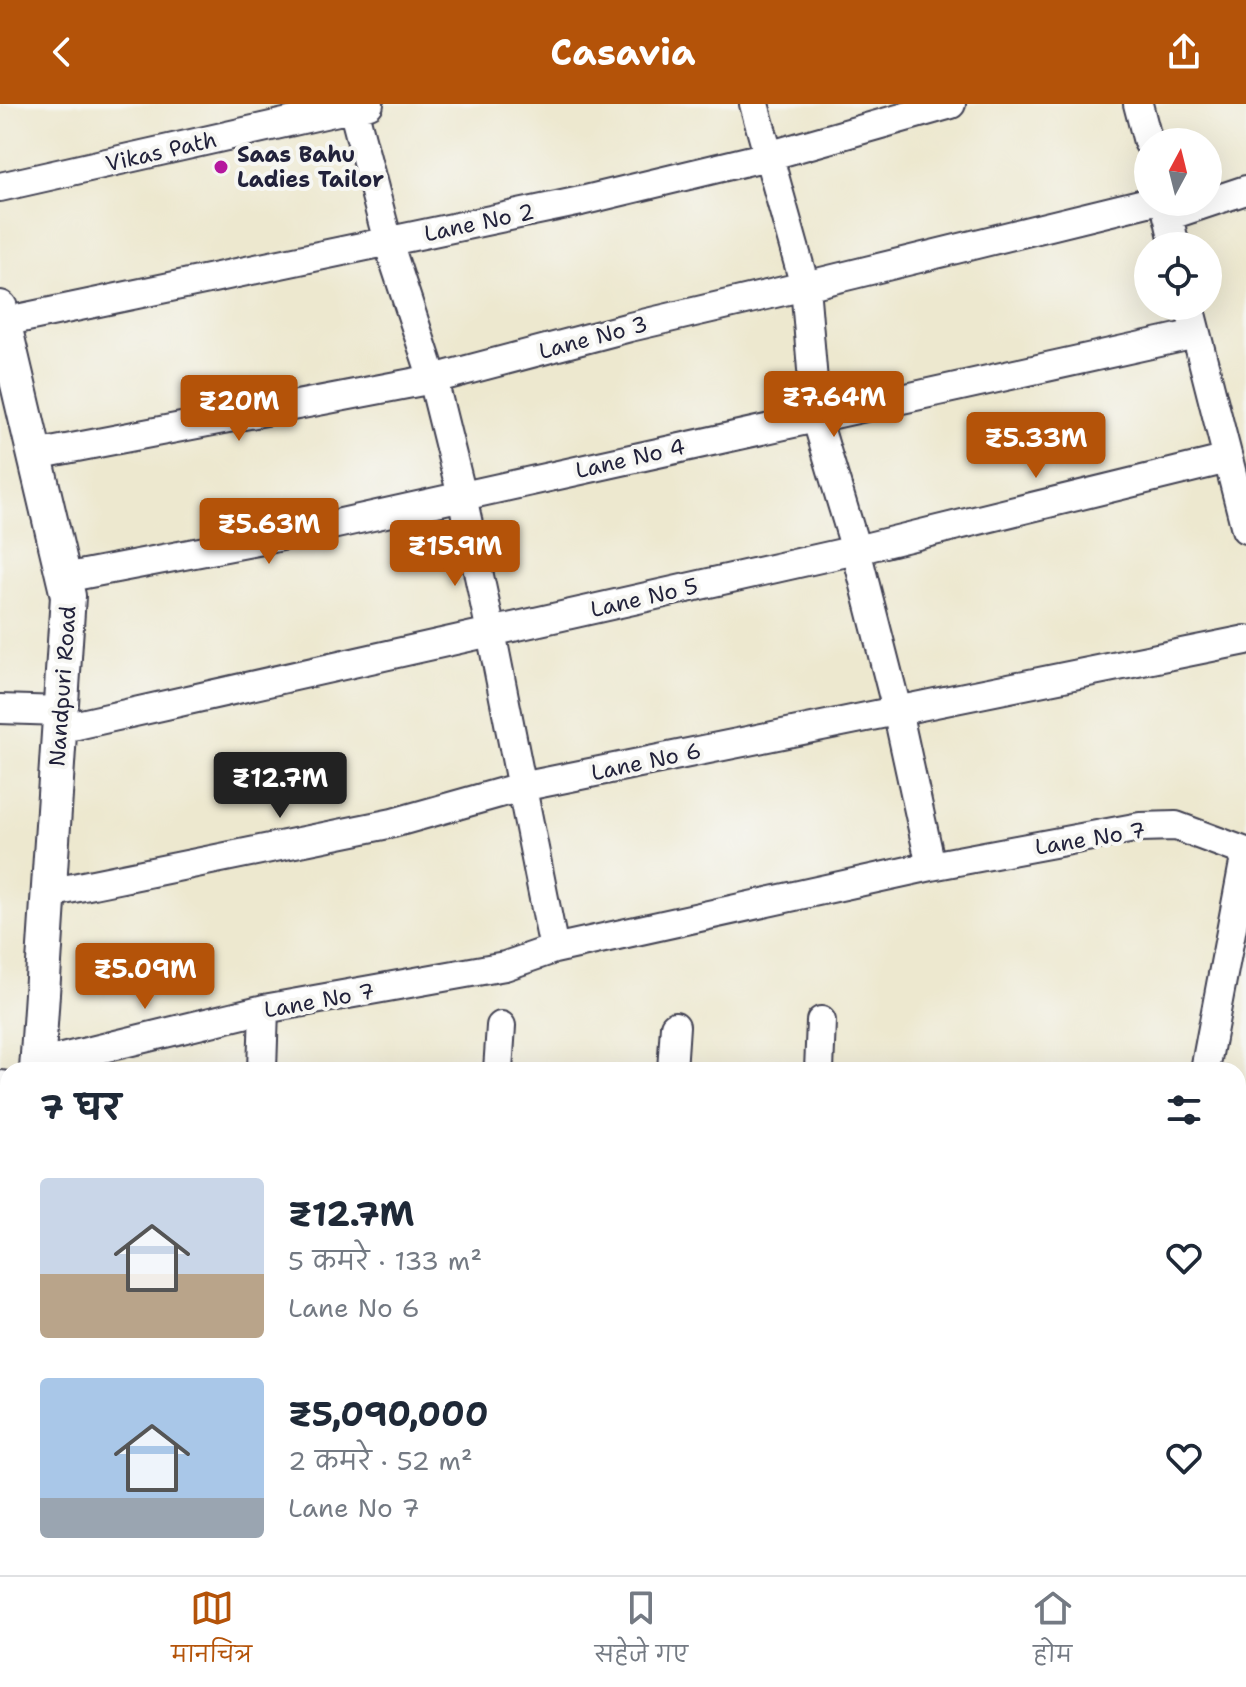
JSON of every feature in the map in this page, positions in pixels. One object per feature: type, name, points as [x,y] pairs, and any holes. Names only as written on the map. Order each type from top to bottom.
[{"type":"street","points":[[754,104],[805,286],[816,417],[856,550],[897,710],[931,866]]},
{"type":"street","name":"Lane No 2","points":[[2,315],[388,242],[581,201],[768,156],[951,104]]},
{"type":"street","points":[[1138,104],[1144,128]]},
{"type":"street","points":[[361,106],[388,242],[433,379],[462,496],[554,949]]},
{"type":"street","name":"Vikas Path","points":[[0,187],[361,106]]},
{"type":"street","name":"Lane No 3","points":[[1222,195],[1246,190]]},
{"type":"street","name":"Lane No 3","points":[[35,455],[433,379],[630,327],[1134,213]]},
{"type":"street","name":"Nandpuri Road","points":[[2,315],[68,596],[37,1062]]},
{"type":"street","points":[[1192,320],[1246,529]]},
{"type":"street","name":"Lane No 4","points":[[64,578],[273,538],[1196,334]]},
{"type":"street","name":"Lane No 5","points":[[0,709],[60,720],[491,632],[856,550],[1228,459]]},
{"type":"street","name":"Lane No 6","points":[[49,893],[393,823],[521,787],[1246,640]]},
{"type":"street","name":"Lane No 7","points":[[57,1062],[264,1009],[505,966],[554,949],[931,866],[1140,827],[1176,826],[1246,852]]},
{"type":"street","points":[[1207,1062],[1246,852]]},
{"type":"street","points":[[262,1062],[264,1009]]},
{"type":"street","points":[[819,1062],[821,1021]]},
{"type":"street","points":[[499,1062],[501,1026]]},
{"type":"street","points":[[673,1062],[675,1026]]},
{"type":"place","name":"Saas Bahu Ladies Tailor","points":[[221,167]]}]
